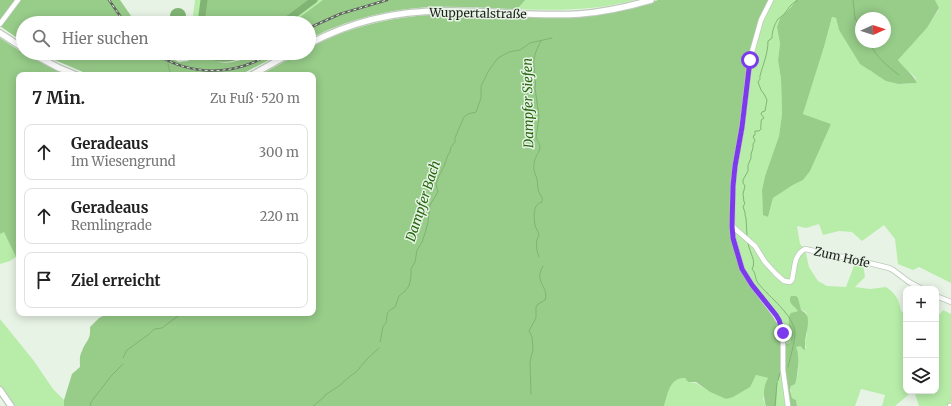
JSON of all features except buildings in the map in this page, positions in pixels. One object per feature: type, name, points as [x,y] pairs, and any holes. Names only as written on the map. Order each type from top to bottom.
[{"type":"main road","name":"Wuppertalstraße","points":[[316,41],[353,25],[402,14],[442,11],[544,15],[580,14],[621,8],[650,0]]},
{"type":"main road","points":[[0,32],[16,43]]},
{"type":"main road","points":[[44,60],[69,72]]},
{"type":"main road","points":[[257,72],[279,60]]},
{"type":"main road","points":[[0,390],[11,406]]},
{"type":"street","points":[[0,24],[18,0]]},
{"type":"street","points":[[771,0],[761,20],[750,60],[742,127],[735,166],[732,226],[733,238],[742,269],[752,285],[776,315],[782,329],[784,344],[784,376],[788,406]]},
{"type":"street","name":"Zum Hofe","points":[[732,226],[752,243],[768,266],[786,282],[790,282],[792,280],[795,262],[800,252],[805,249],[889,268],[916,286]]},
{"type":"street","points":[[939,297],[951,302]]},
{"type":"shaded area","points":[[0,0],[120,0],[131,16],[16,16],[16,37],[0,26]]},
{"type":"shaded area","points":[[195,0],[635,0],[611,5],[565,10],[447,6],[418,7],[372,15],[344,23],[316,36],[316,16],[193,16]]},
{"type":"shaded area","points":[[204,0],[314,0],[292,16],[202,16]]},
{"type":"shaded area","points":[[323,0],[525,0],[518,8],[512,9],[433,7],[401,10],[369,16],[338,26],[316,36],[316,16],[301,16]]},
{"type":"shaded area","points":[[658,0],[770,0],[756,34],[741,126],[731,226],[742,269],[779,323],[781,339],[781,372],[777,385],[776,406],[766,406],[765,403],[764,388],[768,378],[756,375],[750,387],[733,397],[726,399],[710,392],[696,382],[688,382],[685,378],[680,379],[672,384],[664,406],[64,406],[64,400],[72,374],[80,367],[80,355],[89,338],[90,327],[103,316],[316,316],[316,72],[265,72],[287,60],[316,60],[316,44],[327,39],[365,26],[405,17],[445,14],[479,14],[523,17],[608,13]]},
{"type":"shaded area","points":[[771,0],[796,0],[780,18],[777,27],[780,44],[778,60],[781,79],[782,114],[779,136],[765,176],[762,190],[763,211],[764,215],[768,217],[773,198],[803,180],[831,124],[803,114],[832,17],[836,18],[839,30],[870,71],[899,84],[917,83],[915,77],[898,60],[927,28],[939,9],[935,0],[951,0],[951,283],[919,267],[913,270],[898,264],[895,239],[884,225],[862,241],[852,232],[839,231],[823,235],[819,224],[806,228],[797,226],[800,244],[805,249],[809,267],[818,281],[827,286],[846,287],[855,263],[863,264],[865,277],[855,287],[870,289],[886,287],[898,300],[901,311],[903,312],[903,394],[909,394],[895,406],[882,406],[885,395],[861,389],[855,406],[797,406],[796,400],[792,398],[791,387],[798,373],[796,346],[800,346],[803,349],[806,348],[806,312],[793,306],[798,311],[792,313],[790,319],[789,328],[792,336],[790,343],[784,344],[783,338],[746,275],[733,237],[733,186],[750,59]]},
{"type":"shaded area","points":[[796,0],[935,0],[939,8],[927,28],[898,60],[917,83],[899,84],[886,81],[860,64],[839,30],[836,18],[832,17],[803,114],[831,124],[810,171],[803,180],[773,198],[768,217],[763,215],[762,190],[765,176],[779,136],[782,114],[781,79],[778,60],[780,44],[777,27],[780,18]]},
{"type":"shaded area","points":[[178,8],[184,10],[186,16],[170,16],[172,10]]},
{"type":"shaded area","points":[[0,38],[16,48],[16,60],[37,60],[60,72],[16,72],[16,257],[4,232],[0,234]]},
{"type":"shaded area","points":[[55,60],[175,60],[179,62],[189,60],[215,60],[224,63],[240,60],[269,60],[246,72],[83,72]]},
{"type":"shaded area","points":[[4,231],[16,257],[10,261],[0,264],[0,234]]},
{"type":"shaded area","points":[[791,296],[796,296],[798,298],[801,310],[806,314],[808,320],[805,350],[800,346],[796,347],[798,360],[797,376],[795,384],[791,386],[790,390],[792,398],[796,400],[797,406],[788,406],[785,381],[784,344],[790,343],[792,336],[789,317],[791,313],[798,311],[790,301]]},
{"type":"shaded area","points":[[943,310],[951,314],[951,406],[919,406],[915,394],[939,394],[939,315]]},
{"type":"shaded area","points":[[0,319],[34,361],[53,389],[64,400],[64,406],[14,406],[0,386]]},
{"type":"shaded area","points":[[783,371],[788,406],[776,406],[777,384],[779,376]]},
{"type":"shaded area","points":[[756,375],[768,378],[763,399],[766,406],[664,406],[672,383],[680,379],[685,378],[688,382],[696,383],[710,392],[726,399],[749,387]]},
{"type":"waterway","points":[[202,16],[204,0]]},
{"type":"waterway","points":[[292,16],[314,0]]},
{"type":"waterway","points":[[747,235],[746,218],[743,207],[745,203],[743,194],[745,186],[743,180],[748,171],[748,165],[755,141],[753,136],[755,135],[755,131],[759,131],[761,129],[761,120],[764,118],[761,114],[765,111],[767,100],[758,82],[766,55],[768,41],[772,38],[775,24],[797,0]]},
{"type":"waterway","points":[[853,0],[855,18]]},
{"type":"waterway","name":"Dampfer Bach","points":[[380,342],[382,329],[386,323],[388,313],[395,307],[399,296],[409,286],[411,269],[415,262],[417,250],[422,242],[426,230],[430,205],[438,192],[436,184],[438,178],[451,147],[455,142],[455,138],[464,117],[468,114],[476,112],[481,98],[481,86],[489,70],[498,58],[509,52],[520,50],[530,43],[552,38]]},
{"type":"waterway","name":"Dampfer Siefen","points":[[539,257],[536,246],[539,235],[535,225],[534,215],[535,208],[542,202],[542,198],[538,191],[537,179],[534,171],[535,159],[540,149],[536,138],[539,117],[535,88],[536,81],[534,59],[541,41]]},
{"type":"waterway","points":[[873,48],[882,60],[899,75]]},
{"type":"waterway","points":[[168,64],[170,72]]},
{"type":"waterway","points":[[748,243],[754,263],[752,269],[757,281],[786,313],[794,326],[795,337],[788,367]]},
{"type":"waterway","name":"Dampfer Siefen","points":[[531,394],[530,363],[533,350],[532,337],[529,331],[536,318],[536,307],[545,300],[546,297],[540,277],[540,272],[543,266]]},
{"type":"waterway","points":[[123,358],[127,350],[154,329],[162,328],[178,316]]},
{"type":"waterway","name":"Dampfer Bach","points":[[313,406],[357,371],[379,348]]},
{"type":"waterway","points":[[90,406],[91,402],[112,375],[123,364]]},
{"type":"waterway","points":[[778,380],[780,373]]},
{"type":"waterway","points":[[775,406],[777,383]]},
{"type":"railway","points":[[109,0],[120,16]]},
{"type":"railway","points":[[316,25],[340,14],[387,0]]},
{"type":"railway","points":[[166,60],[198,70],[213,71],[243,66],[260,60]]},
{"type":"route","points":[[750,60],[733,186],[733,238],[742,269],[752,285],[776,315],[783,333]]}]
